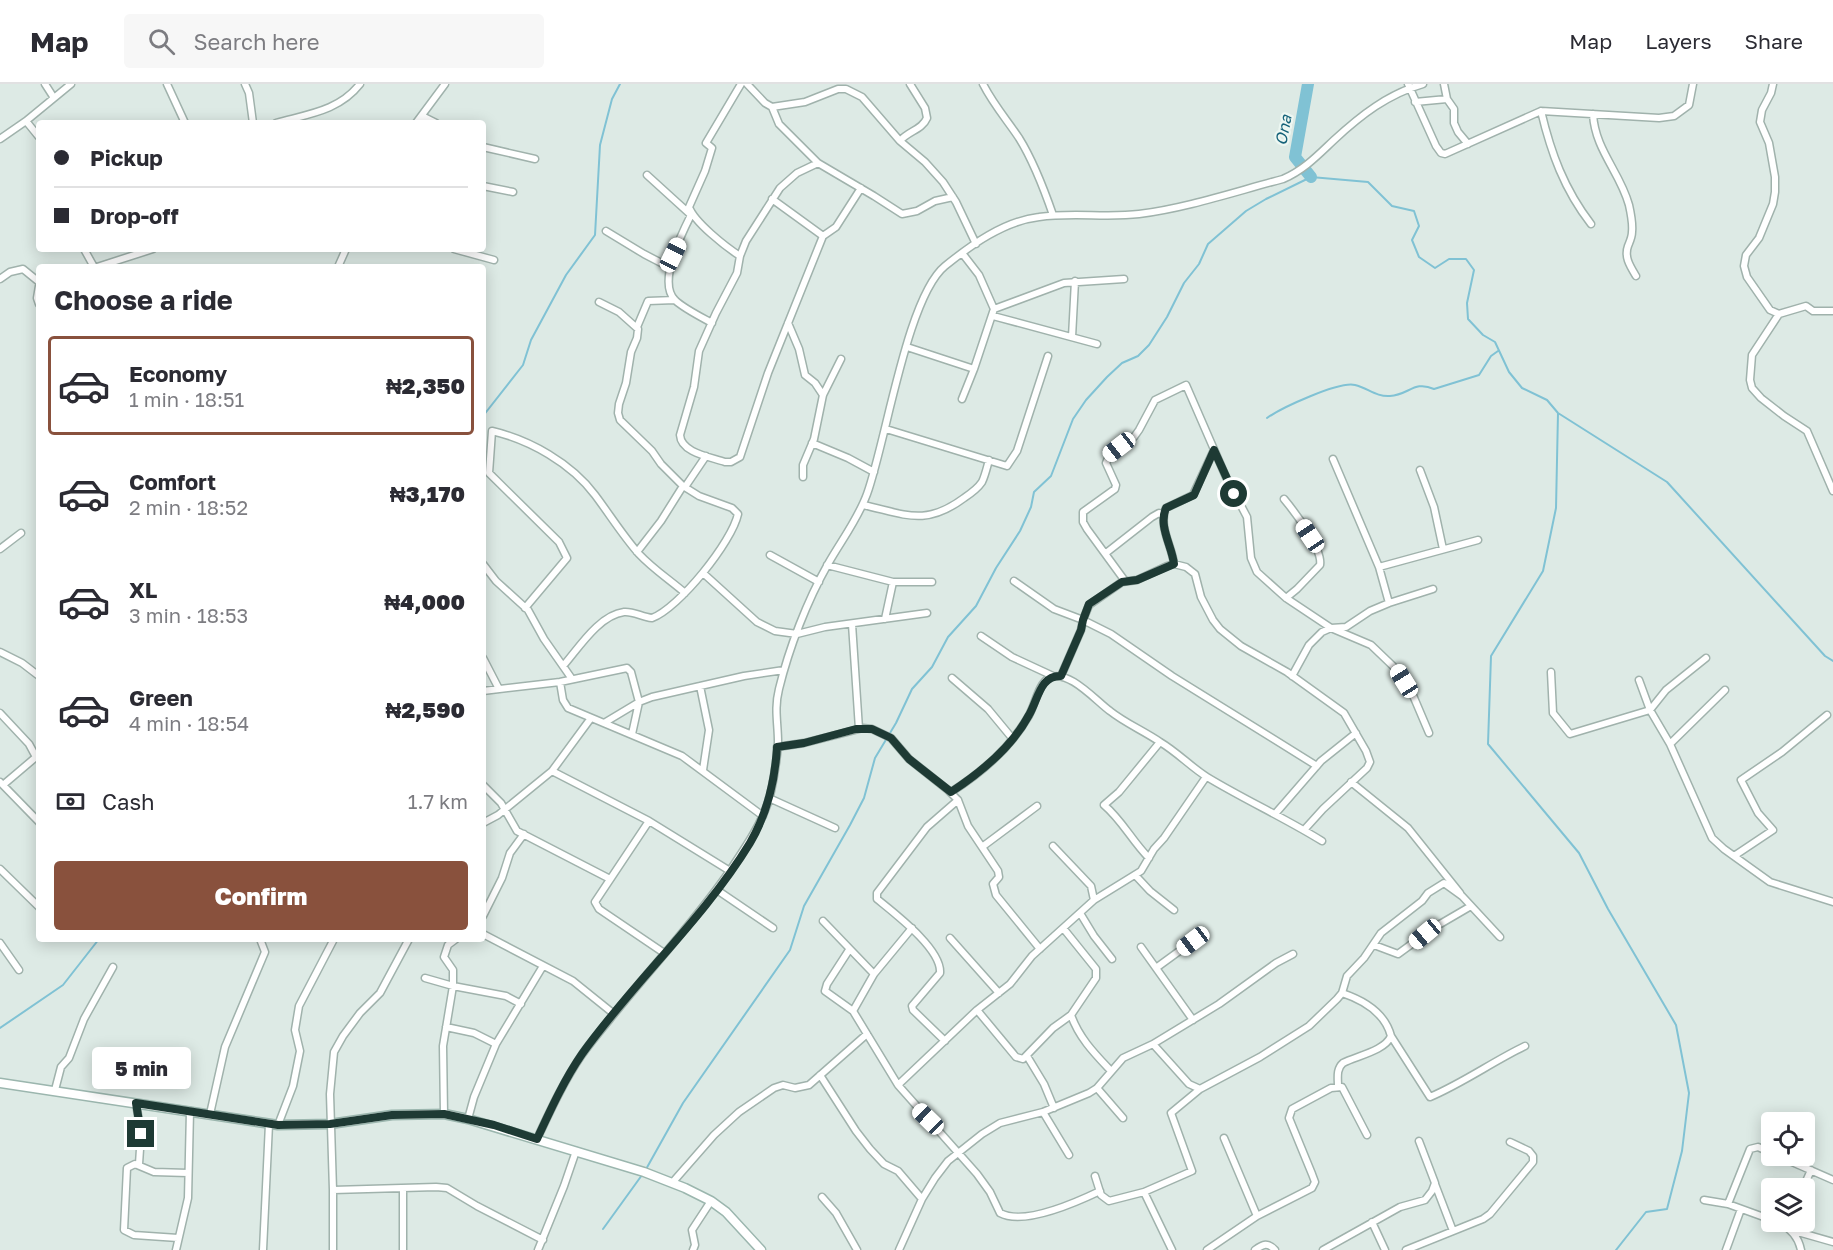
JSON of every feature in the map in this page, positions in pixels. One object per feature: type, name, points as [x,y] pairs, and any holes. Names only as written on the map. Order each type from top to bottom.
[{"type":"main road","points":[[0,1083],[273,1124],[330,1124],[392,1115],[444,1114],[468,1119],[672,1183],[711,1201],[742,1228],[761,1250]]},
{"type":"street","points":[[45,84],[54,98]]},
{"type":"street","points":[[0,139],[71,84]]},
{"type":"street","points":[[245,84],[249,93],[253,120]]},
{"type":"street","points":[[287,120],[334,107],[345,101],[360,84]]},
{"type":"street","points":[[419,120],[445,84]]},
{"type":"street","points":[[712,323],[675,300],[669,291],[671,267],[673,255],[692,215],[689,207],[705,171],[712,148],[706,143],[741,84]]},
{"type":"street","points":[[747,84],[772,107],[779,124],[818,163],[902,214],[917,211],[935,201],[953,197]]},
{"type":"street","points":[[900,141],[907,133],[923,126],[927,118],[925,108],[910,84]]},
{"type":"street","points":[[983,84],[996,108],[1026,152],[1046,194],[1053,215]]},
{"type":"street","points":[[537,1139],[581,1056],[717,890],[750,842],[763,816],[776,765],[775,716],[784,670],[827,565],[862,505],[874,472],[907,347],[922,299],[931,280],[962,253],[1020,220],[1053,215],[1119,215],[1151,212],[1283,179],[1310,162],[1373,107],[1409,86],[1423,84]]},
{"type":"street","points":[[1444,84],[1447,99],[1453,106],[1454,123],[1468,144]]},
{"type":"street","points":[[1409,86],[1441,153],[1445,154],[1541,111],[1659,118],[1674,116],[1689,105],[1692,84]]},
{"type":"street","points":[[1773,84],[1762,110],[1760,122],[1768,143],[1775,177],[1775,192],[1773,204],[1759,238],[1746,255],[1744,266],[1747,277],[1770,310],[1779,314],[1806,306],[1813,311],[1833,311]]},
{"type":"street","points":[[169,85],[184,120]]},
{"type":"street","points":[[772,107],[805,102],[838,89],[846,89],[862,97],[900,141],[925,162],[942,182],[953,197],[976,244]]},
{"type":"street","points":[[1415,102],[1447,99]]},
{"type":"street","points":[[1541,111],[1551,151],[1575,205],[1591,224]]},
{"type":"street","points":[[1593,114],[1594,126],[1602,150],[1628,202],[1633,222],[1632,236],[1627,249],[1627,262],[1636,276]]},
{"type":"street","points":[[422,116],[430,120]]},
{"type":"street","points":[[26,121],[36,133]]},
{"type":"street","points":[[486,148],[535,159]]},
{"type":"street","points":[[818,163],[797,173],[780,188],[756,224],[740,256],[738,273],[699,351],[694,387],[680,435],[681,443],[686,448],[731,462],[742,454],[753,415],[823,236],[836,226],[861,188]]},
{"type":"street","points":[[647,175],[723,245],[740,256]]},
{"type":"street","points":[[486,187],[513,192]]},
{"type":"street","points":[[772,199],[823,236]]},
{"type":"street","points":[[606,231],[671,267]]},
{"type":"street","points":[[105,264],[143,252]]},
{"type":"street","points":[[464,252],[494,260]]},
{"type":"street","points":[[962,253],[979,275],[993,312],[962,399]]},
{"type":"street","points":[[0,279],[10,272],[23,269],[36,281]]},
{"type":"street","points":[[993,312],[1053,286],[1075,281],[1124,279]]},
{"type":"street","points":[[1072,337],[1075,281]]},
{"type":"street","points":[[563,666],[592,630],[616,614],[628,612],[652,618],[668,609],[703,573],[719,552],[737,519],[738,514],[732,508],[699,496],[684,487],[620,420],[618,413],[638,334],[637,327],[648,302],[675,300]]},
{"type":"street","points":[[599,302],[619,312],[637,327]]},
{"type":"street","points":[[993,312],[1097,344]]},
{"type":"street","points":[[1779,314],[1752,356],[1750,380],[1752,388],[1784,416],[1807,431],[1833,491]]},
{"type":"street","points":[[788,323],[799,349],[803,370],[823,395]]},
{"type":"street","points":[[907,347],[974,369]]},
{"type":"street","points":[[886,429],[1007,466],[1017,451],[1048,356]]},
{"type":"street","points":[[803,477],[803,465],[812,443],[823,395],[841,359]]},
{"type":"street","points":[[1125,581],[1087,529],[1083,522],[1083,512],[1114,492],[1116,485],[1108,470],[1109,456],[1134,437],[1155,400],[1186,385],[1214,450],[1247,517],[1254,566],[1264,580],[1286,598],[1331,628],[1371,645],[1396,669],[1412,693],[1429,733]]},
{"type":"street","points":[[525,608],[567,558],[559,542],[489,473],[492,431],[544,452],[571,469],[594,494],[637,552],[685,592]]},
{"type":"street","points":[[812,443],[874,472]]},
{"type":"street","points":[[1174,564],[1163,523],[1163,514],[1166,508],[1194,495],[1214,450]]},
{"type":"street","points":[[637,552],[662,521],[706,456]]},
{"type":"street","points":[[1333,459],[1378,567],[1389,603]]},
{"type":"street","points":[[862,505],[895,514],[919,516],[952,507],[981,484],[989,460]]},
{"type":"street","points":[[1420,470],[1434,507],[1443,549]]},
{"type":"street","points":[[1284,499],[1310,536],[1321,561],[1298,589],[1286,598]]},
{"type":"street","points":[[1106,553],[1152,517],[1159,513],[1163,514]]},
{"type":"street","points":[[0,549],[21,533]]},
{"type":"street","points":[[1378,567],[1478,540]]},
{"type":"street","points":[[770,555],[819,582]]},
{"type":"street","points":[[1061,676],[1081,630],[1089,604],[1125,581],[1137,580],[1174,564],[1186,567],[1195,574],[1201,597],[1220,629],[1240,646],[1292,676],[1344,713],[1370,762],[1367,768],[1304,830]]},
{"type":"street","points":[[827,565],[893,582],[932,582]]},
{"type":"street","points":[[486,568],[525,608],[573,679]]},
{"type":"street","points":[[703,573],[765,627],[775,631],[798,634],[825,627],[927,613]]},
{"type":"street","points":[[1014,581],[1054,609],[1112,634],[1172,676],[1317,766]]},
{"type":"street","points":[[885,619],[893,582]]},
{"type":"street","points":[[1292,676],[1309,645],[1322,632],[1331,628],[1352,625],[1370,611],[1433,589]]},
{"type":"street","points":[[852,624],[859,729]]},
{"type":"street","points":[[981,636],[1012,657],[1053,676],[1061,676],[1085,690],[1111,712],[1177,753],[1206,777],[1322,842]]},
{"type":"street","points":[[0,652],[36,673]]},
{"type":"street","points":[[1551,672],[1553,713],[1570,734],[1650,710],[1666,690],[1706,657]]},
{"type":"street","points":[[486,664],[499,689]]},
{"type":"street","points":[[486,691],[560,682],[627,668],[631,672],[639,702],[632,734]]},
{"type":"street","points":[[604,723],[639,702],[744,676],[784,670]]},
{"type":"street","points":[[951,792],[996,757],[1028,717],[1043,683],[1053,676]]},
{"type":"street","points":[[952,678],[988,709],[1012,738]]},
{"type":"street","points":[[1639,680],[1650,710],[1670,744],[1712,838],[1770,882],[1833,902]]},
{"type":"street","points":[[560,682],[563,700],[568,708],[682,756],[763,816]]},
{"type":"street","points":[[700,686],[709,730],[703,770]]},
{"type":"street","points":[[1670,744],[1725,690]]},
{"type":"street","points":[[0,713],[29,744],[36,756]]},
{"type":"street","points":[[1734,856],[1773,830],[1758,813],[1741,780],[1782,752],[1827,715]]},
{"type":"street","points":[[486,821],[498,815],[552,771],[591,718]]},
{"type":"street","points":[[777,747],[804,743],[859,729],[872,729],[891,738],[909,759],[958,800],[968,826],[998,871],[999,877],[993,885],[996,895],[1040,949]]},
{"type":"street","points":[[1275,814],[1317,766],[1356,733]]},
{"type":"street","points":[[1149,858],[1134,843],[1115,814],[1104,805],[1119,792],[1160,742]]},
{"type":"street","points":[[36,759],[2,784],[36,819]]},
{"type":"street","points":[[552,771],[649,821],[730,871]]},
{"type":"street","points":[[898,1085],[977,1010],[999,993],[1040,949],[1094,900],[1136,876],[1206,777]]},
{"type":"street","points":[[1351,782],[1408,828],[1462,896],[1500,937]]},
{"type":"street","points":[[486,788],[501,802],[517,831],[610,879]]},
{"type":"street","points":[[769,798],[835,828]]},
{"type":"street","points":[[945,1041],[913,1010],[914,1001],[940,973],[939,962],[912,928],[877,899],[877,893],[927,827],[958,800]]},
{"type":"street","points":[[982,847],[1037,806]]},
{"type":"street","points":[[649,821],[595,902],[597,908],[664,953]]},
{"type":"street","points":[[486,910],[502,878],[510,853],[524,834]]},
{"type":"street","points":[[1053,846],[1091,886],[1094,900]]},
{"type":"street","points":[[0,869],[36,904]]},
{"type":"street","points":[[1136,876],[1150,891],[1174,910]]},
{"type":"street","points":[[1095,1176],[1100,1191],[1109,1201],[1144,1192],[1192,1171],[1171,1113],[1200,1089],[1309,1026],[1342,993],[1347,976],[1374,945],[1381,933],[1422,901],[1428,893],[1444,883],[1462,896]]},
{"type":"street","points":[[717,890],[773,928]]},
{"type":"street","points":[[1374,945],[1398,954],[1435,927],[1471,906]]},
{"type":"street","points":[[1080,913],[1112,959]]},
{"type":"street","points":[[823,921],[874,974]]},
{"type":"street","points":[[853,1011],[874,974],[912,928]]},
{"type":"street","points":[[977,1010],[1016,1057],[1023,1059],[1053,1028],[1071,1016],[1096,978],[1096,969],[1063,928]]},
{"type":"street","points":[[486,936],[573,981],[614,1014]]},
{"type":"street","points":[[950,938],[999,993]]},
{"type":"street","points":[[1156,968],[1193,941]]},
{"type":"street","points":[[210,1114],[225,1047],[265,952],[261,942]]},
{"type":"street","points":[[263,1250],[273,1124],[292,1086],[300,1051],[295,1030],[299,1006],[332,942]]},
{"type":"street","points":[[333,1250],[330,1095],[334,1052],[360,1013],[380,993],[407,942]]},
{"type":"street","points":[[444,1114],[443,1068],[453,970],[444,957],[448,945],[452,942]]},
{"type":"street","points":[[0,943],[19,969]]},
{"type":"street","points":[[1141,947],[1193,1020]]},
{"type":"street","points":[[849,950],[824,989],[853,1011],[898,1085],[959,1152],[983,1183],[1000,1213],[1012,1218],[1064,1208],[1100,1191]]},
{"type":"street","points":[[899,1250],[922,1199],[948,1161],[959,1152],[1000,1123],[1044,1112],[1089,1093],[1097,1088],[1123,1058],[1153,1044],[1193,1020],[1276,963],[1293,954]]},
{"type":"street","points":[[468,1119],[474,1097],[496,1044],[543,966]]},
{"type":"street","points":[[55,1090],[61,1067],[69,1058],[84,1019],[91,1010],[112,967]]},
{"type":"street","points":[[425,978],[506,996],[521,1004]]},
{"type":"street","points":[[1342,993],[1355,997],[1382,1018],[1430,1097],[1525,1046]]},
{"type":"street","points":[[1071,1016],[1076,1029],[1089,1048],[1111,1071]]},
{"type":"street","points":[[446,1027],[474,1033],[496,1044]]},
{"type":"street","points":[[672,1183],[714,1135],[739,1112],[774,1088],[783,1085],[802,1088],[809,1085],[867,1034]]},
{"type":"street","points":[[1338,1086],[1338,1071],[1342,1063],[1382,1046],[1389,1041],[1391,1036]]},
{"type":"street","points":[[1153,1044],[1189,1084],[1200,1089]]},
{"type":"street","points":[[1027,1056],[1044,1084],[1053,1108]]},
{"type":"street","points":[[820,1075],[870,1149],[884,1164],[898,1171],[922,1199]]},
{"type":"street","points":[[1207,1250],[1257,1216],[1314,1186],[1312,1174],[1289,1118],[1292,1109],[1338,1086],[1342,1087],[1367,1135]]},
{"type":"street","points":[[1097,1088],[1123,1118]]},
{"type":"street","points":[[136,1103],[141,1134],[139,1164]]},
{"type":"street","points":[[176,1250],[188,1198],[190,1111]]},
{"type":"street","points":[[1044,1112],[1069,1155]]},
{"type":"street","points":[[1224,1138],[1257,1216]]},
{"type":"street","points":[[1419,1141],[1453,1231]]},
{"type":"street","points":[[1406,1250],[1483,1219],[1490,1214],[1533,1162],[1533,1156],[1529,1151],[1510,1142]]},
{"type":"street","points":[[1728,1204],[1750,1149],[1761,1148]]},
{"type":"street","points":[[538,1250],[576,1151]]},
{"type":"street","points":[[178,1238],[134,1235],[124,1230],[127,1168],[139,1164],[154,1172],[188,1173]]},
{"type":"street","points":[[1802,1166],[1833,1180]]},
{"type":"street","points":[[1807,1178],[1811,1170]]},
{"type":"street","points":[[1323,1250],[1400,1207],[1425,1200],[1435,1183]]},
{"type":"street","points":[[403,1188],[403,1250]]},
{"type":"street","points":[[333,1190],[447,1188],[543,1240]]},
{"type":"street","points":[[1144,1192],[1172,1250]]},
{"type":"street","points":[[822,1197],[836,1213],[857,1250]]},
{"type":"street","points":[[1704,1200],[1728,1204],[1761,1216]]},
{"type":"street","points":[[693,1250],[695,1245],[692,1230],[711,1201]]},
{"type":"street","points":[[1726,1250],[1741,1209]]},
{"type":"street","points":[[1372,1222],[1384,1250]]},
{"type":"street","points":[[1793,1232],[1801,1250]]},
{"type":"street","points":[[1806,1232],[1833,1242]]},
{"type":"street","points":[[1255,1250],[1263,1244],[1268,1244],[1275,1250]]},
{"type":"waterway","points":[[486,412],[523,365],[531,340],[566,275],[595,235],[600,145],[612,99],[620,84]]},
{"type":"waterway","name":"Ona","points":[[1308,84],[1295,157],[1311,177]]},
{"type":"waterway","points":[[645,1171],[683,1103],[790,950],[804,906],[864,798],[875,758],[896,723],[912,689],[932,667],[948,637],[976,606],[996,568],[1020,531],[1031,507],[1034,492],[1051,476],[1073,419],[1086,400],[1107,377],[1122,363],[1138,356],[1149,345],[1167,317],[1184,283],[1199,264],[1208,244],[1246,211],[1311,177],[1368,182],[1392,206],[1414,211],[1419,226],[1412,240],[1419,257],[1435,268],[1449,259],[1466,259],[1474,270],[1467,303],[1468,319],[1483,335],[1495,342],[1509,372],[1522,388],[1547,400],[1558,413],[1667,482],[1825,656],[1833,661]]},
{"type":"waterway","points":[[1267,418],[1310,396],[1347,385],[1355,385],[1385,396],[1397,395],[1421,386],[1434,389],[1479,375],[1491,356],[1498,351]]},
{"type":"waterway","points":[[1558,413],[1556,508],[1543,571],[1491,656],[1488,744],[1579,853],[1608,909],[1676,1025],[1689,1093],[1682,1151],[1667,1209],[1646,1212],[1616,1250]]},
{"type":"waterway","points":[[0,1028],[63,985],[97,942]]},
{"type":"waterway","points":[[603,1229],[642,1175]]},
{"type":"route","points":[[141,1134],[136,1103],[278,1125],[330,1124],[392,1115],[444,1114],[494,1125],[537,1139],[581,1056],[717,890],[750,842],[769,798],[776,765],[777,747],[804,743],[856,729],[872,729],[891,738],[909,759],[951,792],[996,757],[1028,717],[1043,683],[1053,676],[1061,676],[1081,630],[1089,604],[1122,582],[1137,580],[1174,564],[1163,523],[1163,514],[1166,508],[1194,495],[1214,450],[1234,494]]}]
